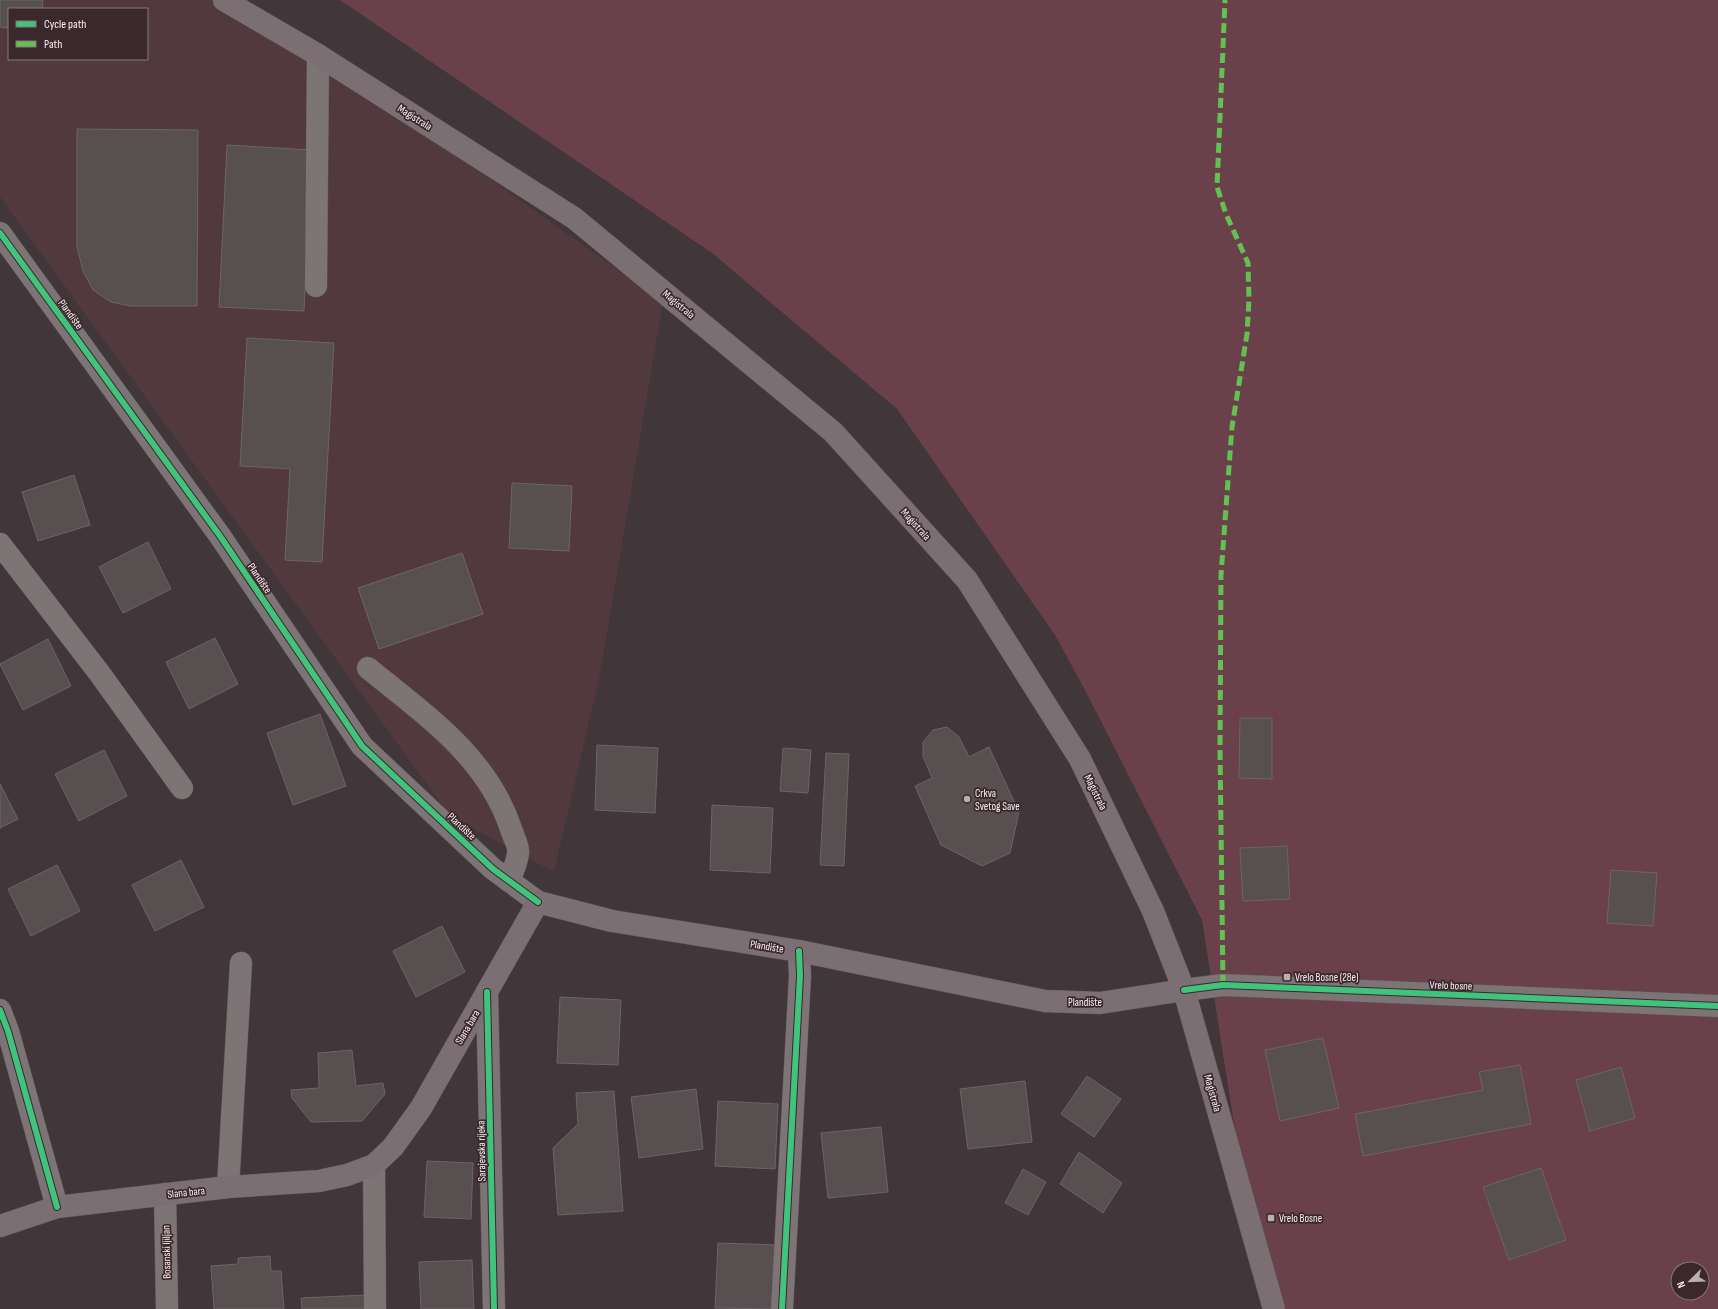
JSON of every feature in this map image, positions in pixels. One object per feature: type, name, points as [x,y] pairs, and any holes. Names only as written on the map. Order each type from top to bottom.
[{"type":"main road","name":"Magistrala","points":[[224,0],[318,55],[574,218],[833,432],[967,580],[1076,753],[1153,911],[1184,990],[1274,1309]]},
{"type":"main road","name":"Plandište","points":[[538,902],[612,921],[799,951],[1045,1001],[1100,1003],[1184,990]]},
{"type":"main road","name":"Slana bara","points":[[0,1226],[57,1207],[228,1187],[319,1181],[347,1175],[374,1165],[393,1147],[421,1108],[538,902]]},
{"type":"street","points":[[316,286],[318,55]]},
{"type":"street","name":"Plandište","points":[[0,233],[220,536],[362,746],[493,869],[538,902]]},
{"type":"street","points":[[0,544],[100,674],[182,788]]},
{"type":"street","points":[[368,668],[449,734],[484,774],[498,796],[507,817],[518,852],[509,881]]},
{"type":"street","points":[[782,1309],[800,976],[799,951]]},
{"type":"street","points":[[228,1187],[242,963]]},
{"type":"street","name":"Vrelo bosne","points":[[1184,990],[1223,985],[1718,1006]]},
{"type":"street","name":"Sarajevska rijeka","points":[[487,992],[494,1309]]},
{"type":"street","points":[[0,1010],[8,1031],[57,1207]]},
{"type":"street","points":[[374,1165],[375,1309]]},
{"type":"street","name":"Bosanski ljiljan","points":[[165,1194],[167,1309]]},
{"type":"shaded area","points":[[0,0],[226,0],[298,42],[663,302],[600,674],[554,872],[450,816],[0,197]]},
{"type":"shaded area","points":[[340,0],[1718,0],[1718,1309],[1263,1309],[1202,920],[1086,692],[1055,635],[897,409],[712,253]]},
{"type":"building","points":[[0,0],[43,0],[42,8],[8,8],[8,28],[0,27]]},
{"type":"building","points":[[77,129],[198,130],[197,306],[131,306],[111,302],[93,290],[83,271],[77,247]]},
{"type":"building","points":[[227,145],[311,150],[304,311],[219,307]]},
{"type":"building","points":[[247,338],[334,343],[322,562],[285,560],[290,469],[240,466]]},
{"type":"building","points":[[74,475],[90,525],[38,541],[22,492]]},
{"type":"building","points":[[512,483],[572,486],[569,551],[509,548]]},
{"type":"building","points":[[148,542],[171,589],[123,613],[99,567]]},
{"type":"building","points":[[462,553],[483,614],[379,649],[358,588]]},
{"type":"building","points":[[215,638],[238,684],[189,709],[166,662]]},
{"type":"building","points":[[48,639],[71,686],[23,710],[0,664]]},
{"type":"building","points":[[320,714],[346,786],[293,805],[267,733]]},
{"type":"building","points":[[1240,718],[1272,718],[1272,779],[1239,778]]},
{"type":"building","name":"Crkva Svetog Save","points":[[947,727],[959,737],[969,757],[989,747],[1019,812],[1010,853],[982,866],[941,845],[915,786],[932,778],[923,756],[923,742],[933,730]]},
{"type":"building","points":[[597,745],[658,748],[655,813],[595,810]]},
{"type":"building","points":[[783,748],[811,750],[808,793],[780,791]]},
{"type":"building","points":[[104,750],[127,796],[79,821],[55,774]]},
{"type":"building","points":[[826,753],[849,754],[844,866],[820,865]]},
{"type":"building","points":[[0,784],[18,819],[0,828]]},
{"type":"building","points":[[712,805],[773,808],[770,873],[710,870]]},
{"type":"building","points":[[1287,846],[1290,899],[1243,901],[1240,848]]},
{"type":"building","points":[[181,860],[204,907],[155,931],[132,885]]},
{"type":"building","points":[[57,865],[80,911],[31,936],[8,889]]},
{"type":"building","points":[[1611,870],[1657,873],[1653,926],[1607,923]]},
{"type":"building","points":[[442,926],[465,972],[416,997],[393,951]]},
{"type":"building","points":[[560,997],[621,1000],[618,1065],[557,1063]]},
{"type":"building","points":[[1323,1038],[1339,1108],[1280,1121],[1265,1050]]},
{"type":"building","points":[[352,1050],[356,1086],[383,1083],[385,1094],[362,1121],[311,1122],[292,1098],[291,1090],[319,1088],[318,1053]]},
{"type":"building","points":[[1520,1065],[1531,1124],[1363,1156],[1355,1114],[1483,1090],[1479,1072]]},
{"type":"building","points":[[1621,1067],[1635,1118],[1590,1131],[1576,1080]]},
{"type":"building","points":[[1087,1076],[1121,1099],[1094,1137],[1061,1114]]},
{"type":"building","points":[[1025,1081],[1032,1142],[968,1149],[960,1089]]},
{"type":"building","points":[[696,1089],[703,1149],[639,1158],[631,1097]]},
{"type":"building","points":[[614,1091],[623,1211],[558,1215],[553,1148],[578,1124],[576,1093]]},
{"type":"building","points":[[718,1101],[778,1104],[775,1169],[715,1166]]},
{"type":"building","points":[[881,1127],[888,1192],[828,1198],[821,1133]]},
{"type":"building","points":[[1079,1152],[1122,1183],[1103,1213],[1060,1184]]},
{"type":"building","points":[[427,1161],[473,1163],[471,1219],[424,1217]]},
{"type":"building","points":[[1541,1168],[1566,1240],[1509,1260],[1483,1187]]},
{"type":"building","points":[[1023,1169],[1046,1182],[1028,1215],[1005,1203]]},
{"type":"building","points":[[718,1243],[779,1245],[776,1309],[715,1308]]},
{"type":"building","points":[[270,1256],[271,1271],[281,1271],[284,1309],[214,1309],[211,1266],[238,1264],[238,1258]]},
{"type":"building","points":[[472,1260],[474,1309],[421,1309],[419,1262]]},
{"type":"building","points":[[366,1295],[366,1309],[302,1309],[301,1298]]},
{"type":"marked path","points":[[1223,985],[1220,749],[1221,575],[1232,427],[1247,334],[1249,300],[1248,263],[1226,214],[1217,187],[1225,0]]},
{"type":"cycle path","points":[[0,233],[220,536],[362,746],[493,869],[538,902]]},
{"type":"cycle path","points":[[782,1309],[800,976],[799,951]]},
{"type":"cycle path","points":[[1184,990],[1223,985],[1718,1006]]},
{"type":"cycle path","points":[[487,992],[494,1309]]},
{"type":"cycle path","points":[[0,1010],[8,1031],[57,1207]]},
{"type":"place","name":"Crkva Svetog Save","points":[[967,799]]},
{"type":"place","name":"Vrelo Bosne (28e)","points":[[1287,977]]},
{"type":"place","name":"Vrelo Bosne","points":[[1271,1218]]}]
